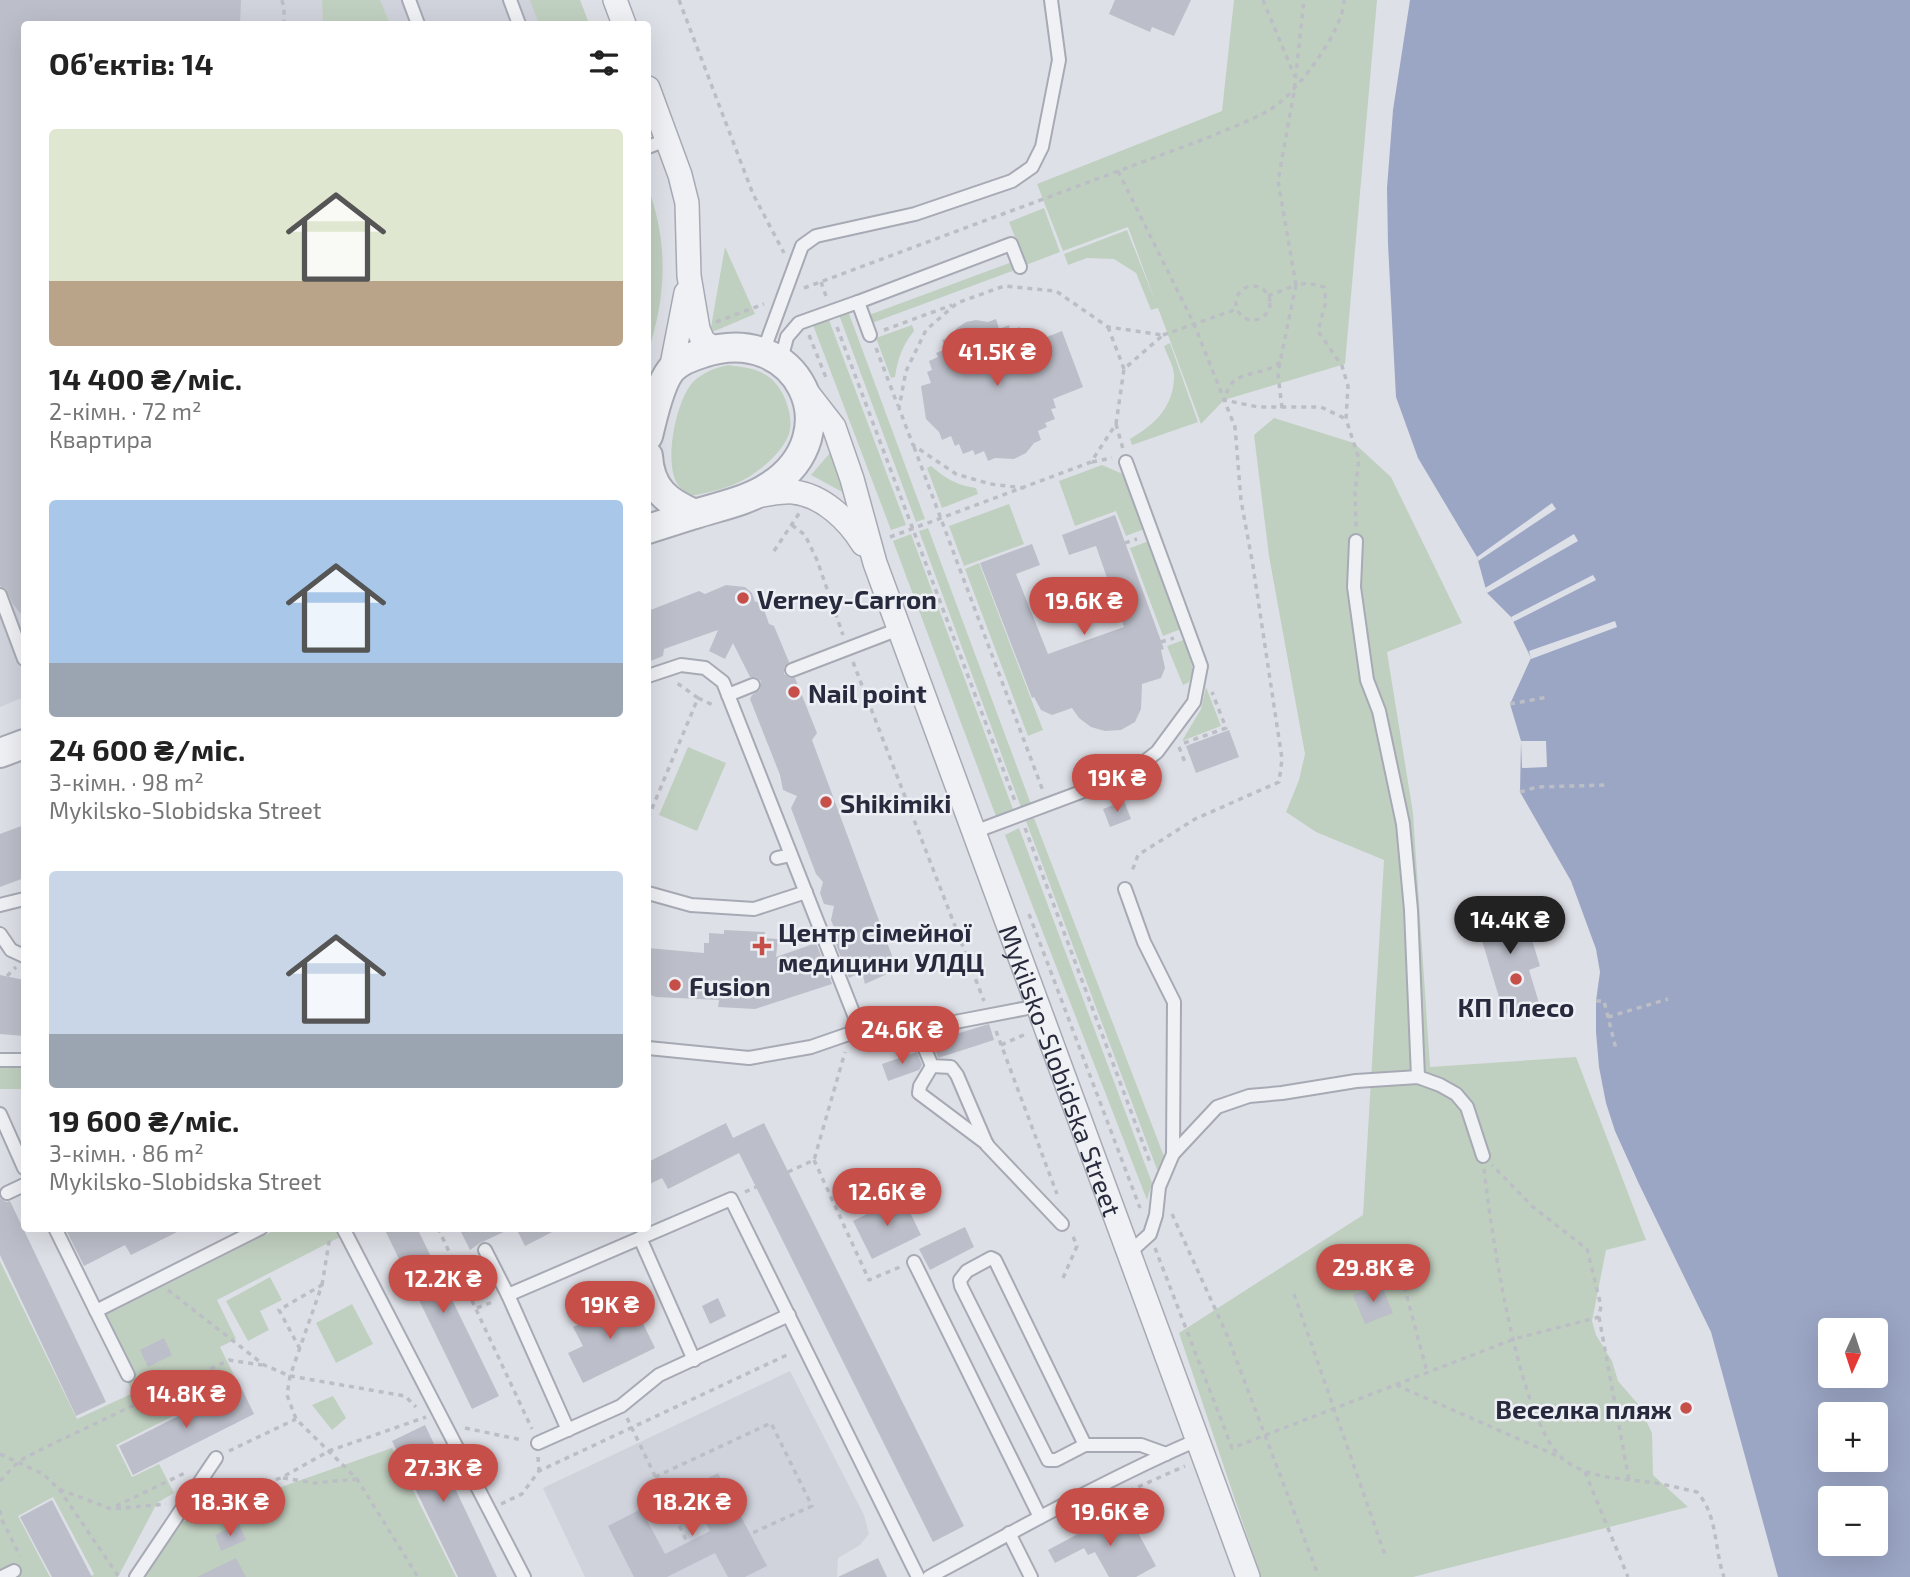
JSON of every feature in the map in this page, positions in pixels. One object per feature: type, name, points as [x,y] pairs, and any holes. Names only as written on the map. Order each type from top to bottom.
[{"type":"street","points":[[615,0],[623,21]]},
{"type":"street","points":[[651,107],[657,144],[680,175],[687,203],[689,276],[671,370],[658,398],[651,425]]},
{"type":"street","points":[[689,276],[707,339]]},
{"type":"street","points":[[651,528],[751,496],[771,486],[798,458],[807,435],[810,415],[806,391],[772,356],[707,339]]},
{"type":"street","points":[[671,370],[693,356],[707,339]]},
{"type":"street","name":"Mykilsko-Slobidska Street","points":[[806,391],[834,428],[852,479],[875,563],[1248,1577]]},
{"type":"street","points":[[651,474],[670,504],[695,514]]},
{"type":"street","name":"Mykilsko-Slobidska Street","points":[[751,496],[792,492],[813,496],[851,524],[875,563]]},
{"type":"street","points":[[0,753],[21,745]]},
{"type":"lane","points":[[409,0],[417,21]]},
{"type":"lane","points":[[510,0],[518,21]]},
{"type":"lane","points":[[772,356],[785,296],[802,246],[816,236],[915,214],[1012,181],[1032,167],[1042,147],[1059,60],[1051,0]]},
{"type":"lane","points":[[772,356],[799,323],[1011,244],[1020,267]]},
{"type":"lane","points":[[858,302],[870,335]]},
{"type":"lane","points":[[974,832],[1049,806],[1139,766],[1157,752],[1194,702],[1201,666],[1126,462]]},
{"type":"lane","points":[[1356,541],[1354,587],[1367,680],[1379,711],[1403,824],[1411,909],[1418,1077]]},
{"type":"lane","points":[[0,595],[21,651]]},
{"type":"lane","points":[[792,670],[899,629]]},
{"type":"lane","points":[[653,674],[681,665],[705,668],[723,682],[806,892],[856,1032]]},
{"type":"lane","points":[[728,695],[753,685]]},
{"type":"lane","points":[[777,858],[791,855]]},
{"type":"lane","points":[[1125,889],[1144,943],[1174,1002],[1173,1154]]},
{"type":"lane","points":[[651,894],[691,905],[754,909],[806,892]]},
{"type":"lane","points":[[0,905],[21,900]]},
{"type":"lane","points":[[0,934],[11,950],[21,955]]},
{"type":"lane","points":[[651,1048],[749,1058],[811,1047],[856,1032],[955,1022],[1038,1006]]},
{"type":"lane","points":[[915,1025],[932,1066]]},
{"type":"lane","points":[[0,1060],[21,1060]]},
{"type":"lane","points":[[932,1066],[945,1066],[954,1070],[987,1144]]},
{"type":"lane","points":[[932,1066],[920,1086],[919,1093],[987,1144],[1062,1224]]},
{"type":"lane","points":[[1129,1253],[1150,1234],[1156,1215],[1159,1187],[1173,1154],[1217,1107],[1249,1096],[1356,1081],[1418,1077],[1456,1094],[1467,1107],[1483,1157]]},
{"type":"lane","points":[[0,1114],[21,1159]]},
{"type":"lane","points":[[7,1193],[21,1186]]},
{"type":"lane","points":[[508,1295],[731,1199],[804,1347],[927,1577],[1040,1517],[1197,1440]]},
{"type":"lane","points":[[57,1232],[128,1375]]},
{"type":"lane","points":[[96,1311],[253,1232]]},
{"type":"lane","points":[[346,1232],[524,1577]]},
{"type":"lane","points":[[640,1238],[694,1360]]},
{"type":"lane","points":[[485,1250],[568,1430]]},
{"type":"lane","points":[[1085,1445],[995,1260],[991,1258],[967,1271],[960,1280],[961,1286],[1045,1456],[1052,1461],[1085,1445],[1141,1445],[1166,1454]]},
{"type":"lane","points":[[914,1262],[1040,1517]]},
{"type":"lane","points":[[538,1443],[621,1406],[659,1375],[789,1315]]},
{"type":"lane","points":[[136,1577],[216,1458]]},
{"type":"lane","points":[[1010,1533],[1031,1577]]},
{"type":"path","points":[[282,0],[284,21]]},
{"type":"path","points":[[679,0],[753,194],[793,270]]},
{"type":"path","points":[[1263,0],[1296,79]]},
{"type":"path","points":[[1282,408],[1278,374],[1296,285],[1278,180],[1296,79],[1304,0]]},
{"type":"path","points":[[707,339],[785,296],[1207,138],[1270,110],[1294,92],[1329,40],[1344,7],[1344,0]]},
{"type":"path","points":[[1118,171],[1194,324],[1235,427],[1241,500],[1254,566],[1282,759],[1279,782],[1195,819],[1138,855],[1125,889]]},
{"type":"path","points":[[821,282],[1159,1187],[1227,1335],[1263,1436],[1318,1575]]},
{"type":"path","points":[[1268,296],[1308,282],[1324,287],[1326,301],[1318,331],[1342,366],[1348,386],[1346,419],[1359,459],[1355,492],[1356,541]]},
{"type":"path","points":[[1049,806],[942,518],[870,335],[1004,286],[1056,292],[1108,327],[1163,335]]},
{"type":"path","points":[[1249,286],[1260,288],[1270,301],[1268,312],[1260,319],[1243,318],[1237,309],[1236,298],[1249,286]]},
{"type":"path","points":[[899,408],[906,371],[926,330],[957,303]]},
{"type":"path","points":[[1124,369],[1163,335],[1237,309]]},
{"type":"path","points":[[887,538],[1091,463],[1116,424],[1124,369],[1108,327]]},
{"type":"path","points":[[1224,400],[1231,383],[1245,375],[1273,369],[1280,362]]},
{"type":"path","points":[[1224,400],[1258,407],[1321,407],[1346,419]]},
{"type":"path","points":[[913,445],[956,474],[990,484],[1024,488]]},
{"type":"path","points":[[792,525],[805,534],[817,560],[848,649],[1058,1195]]},
{"type":"path","points":[[1186,765],[1179,746],[1226,728],[1201,666]]},
{"type":"path","points":[[651,811],[698,698],[653,674]]},
{"type":"path","points":[[1510,705],[1548,697]]},
{"type":"path","points":[[1520,792],[1537,787],[1607,785]]},
{"type":"path","points":[[1608,1017],[1668,999]]},
{"type":"path","points":[[1596,1001],[1604,1001],[1616,1049]]},
{"type":"path","points":[[856,1032],[814,1160],[869,1280],[914,1262]]},
{"type":"path","points":[[1483,1157],[1533,1207],[1587,1249],[1601,1306],[1599,1317],[1629,1481]]},
{"type":"path","points":[[1483,1157],[1493,1237],[1514,1339],[1538,1422],[1546,1440],[1564,1459]]},
{"type":"path","points":[[788,1172],[814,1160]]},
{"type":"path","points":[[330,1232],[322,1285],[290,1376],[287,1395],[296,1419],[357,1479],[418,1577]]},
{"type":"path","points":[[440,1232],[538,1443],[539,1471]]},
{"type":"path","points":[[1063,1278],[1077,1246],[1072,1233]]},
{"type":"path","points":[[1394,1248],[1427,1372]]},
{"type":"path","points":[[156,1281],[264,1365]]},
{"type":"path","points":[[300,1349],[279,1310],[322,1285]]},
{"type":"path","points":[[1294,1294],[1386,1558]]},
{"type":"path","points":[[1233,1448],[1514,1339],[1599,1317]]},
{"type":"path","points":[[489,1509],[523,1494],[539,1471],[804,1347]]},
{"type":"path","points":[[0,1481],[19,1461],[229,1360],[264,1365],[290,1376],[405,1396],[427,1417],[330,1451],[281,1478],[197,1499]]},
{"type":"path","points":[[1395,1385],[1564,1459],[1584,1471],[1697,1492],[1707,1503],[1714,1525],[1717,1558],[1724,1577]]},
{"type":"path","points":[[621,1406],[687,1542]]},
{"type":"path","points":[[444,1423],[538,1443]]},
{"type":"path","points":[[655,1477],[771,1423],[811,1506],[750,1534]]},
{"type":"path","points":[[0,1454],[43,1474],[60,1489],[119,1577]]},
{"type":"path","points":[[1584,1471],[1628,1577]]},
{"type":"path","points":[[281,1478],[315,1483],[357,1479]]},
{"type":"path","points":[[60,1489],[111,1509],[174,1503]]},
{"type":"path","points":[[0,1510],[13,1571]]},
{"type":"shaded area","points":[[0,0],[580,0],[588,21],[21,21],[21,698],[0,707]]},
{"type":"shaded area","points":[[790,1371],[864,1515],[869,1534],[860,1545],[838,1558],[837,1577],[585,1577],[543,1488]]},
{"type":"green space","points":[[322,0],[380,0],[389,21],[323,21]]},
{"type":"green space","points":[[530,0],[580,0],[588,21],[538,21]]},
{"type":"green space","points":[[1234,0],[1377,0],[1345,364],[1224,400],[1201,424],[1158,308],[1151,310],[1136,273],[1114,259],[1087,258],[1068,265],[1064,254],[1127,230],[1155,301],[1128,227],[1063,251],[1037,184],[1222,111]]},
{"type":"green space","points":[[651,196],[659,230],[663,270],[651,342]]},
{"type":"green space","points":[[1044,208],[1060,252],[1026,265],[1009,222]]},
{"type":"green space","points":[[725,247],[755,314],[710,333]]},
{"type":"green space","points":[[1012,262],[1015,270],[872,323],[869,315]]},
{"type":"green space","points":[[848,311],[925,519],[916,522],[839,315]]},
{"type":"green space","points":[[829,320],[906,525],[891,530],[813,325]]},
{"type":"green space","points":[[912,325],[914,331],[901,352],[895,377],[891,378],[876,338]]},
{"type":"green space","points":[[1170,343],[1198,422],[1132,445],[1130,439],[1147,428],[1161,414],[1170,398],[1174,374],[1164,346]]},
{"type":"green space","points":[[728,365],[754,370],[774,381],[788,408],[790,430],[777,454],[749,477],[725,488],[690,496],[678,485],[674,475],[672,447],[677,416],[694,381],[710,371]]},
{"type":"green space","points":[[1274,418],[1354,443],[1391,477],[1462,623],[1387,652],[1413,813],[1430,1067],[1576,1057],[1646,1240],[1606,1250],[1592,1321],[1596,1335],[1612,1361],[1618,1381],[1638,1404],[1652,1433],[1653,1475],[1688,1507],[1413,1577],[1261,1577],[1179,1333],[1363,1215],[1384,860],[1316,832],[1286,812],[1299,780],[1305,754],[1269,556],[1254,435]]},
{"type":"green space","points":[[830,453],[846,494],[811,475]]},
{"type":"green space","points":[[1102,465],[1123,474],[1144,529],[1126,536],[1116,511],[1075,526],[1059,481]]},
{"type":"green space","points":[[931,466],[952,481],[976,488],[978,494],[942,508],[927,468]]},
{"type":"green space","points":[[1009,504],[1024,544],[964,566],[949,526]]},
{"type":"green space","points":[[928,528],[1032,807],[1022,810],[919,531]]},
{"type":"green space","points":[[911,534],[1014,812],[997,819],[893,541]]},
{"type":"green space","points":[[1149,541],[1181,629],[1163,636],[1130,548]]},
{"type":"green space","points":[[979,563],[1043,730],[1028,736],[965,569]]},
{"type":"green space","points":[[1186,639],[1193,671],[1189,682],[1183,685],[1167,646]]},
{"type":"green space","points":[[1206,687],[1221,726],[1182,741],[1201,709]]},
{"type":"green space","points":[[688,747],[726,763],[697,831],[659,815]]},
{"type":"green space","points":[[1034,818],[1165,1159],[1158,1172],[1026,821]]},
{"type":"green space","points":[[1019,828],[1152,1183],[1147,1200],[1005,835]]},
{"type":"green space","points":[[0,1064],[21,1064],[21,1089],[0,1089]]},
{"type":"green space","points":[[271,1232],[338,1232],[340,1237],[217,1300],[236,1339],[220,1347],[238,1383],[116,1445],[132,1477],[159,1464],[174,1493],[157,1503],[118,1577],[90,1577],[94,1574],[53,1497],[18,1516],[50,1577],[0,1577],[0,1261],[77,1419],[133,1393],[96,1320]]},
{"type":"green space","points":[[270,1277],[282,1300],[260,1311],[269,1330],[248,1341],[226,1301]]},
{"type":"green space","points":[[352,1304],[373,1344],[336,1363],[316,1323]]},
{"type":"green space","points":[[333,1396],[346,1418],[332,1430],[312,1405]]},
{"type":"green space","points":[[392,1448],[456,1577],[142,1577],[179,1523]]},
{"type":"water","points":[[1410,0],[1910,0],[1910,1577],[1778,1577],[1711,1332],[1639,1184],[1615,1131],[1606,1103],[1596,1032],[1600,972],[1596,949],[1571,881],[1520,792],[1521,741],[1510,704],[1531,658],[1511,617],[1487,593],[1477,557],[1418,458],[1396,397],[1387,188],[1393,110]]},
{"type":"pier","points":[[1552,503],[1556,509],[1478,561],[1477,557]]},
{"type":"pier","points":[[1574,534],[1578,541],[1487,593],[1485,588]]},
{"type":"pier","points":[[1593,575],[1596,580],[1513,622],[1511,617]]},
{"type":"pier","points":[[1615,621],[1617,627],[1531,659],[1529,651]]},
{"type":"pier","points":[[1521,741],[1546,741],[1547,767],[1522,768]]},
{"type":"building","points":[[0,0],[241,0],[240,21],[21,21],[21,614],[6,589],[0,586]]},
{"type":"building","points":[[1115,0],[1191,0],[1174,36],[1152,27],[1150,32],[1109,14]]},
{"type":"building","points":[[996,319],[999,329],[1009,325],[1010,330],[1020,327],[1024,336],[1028,335],[1032,343],[1062,331],[1083,387],[1053,399],[1056,408],[1051,409],[1055,419],[1045,423],[1047,427],[1038,431],[1041,440],[1034,443],[1026,453],[1014,459],[995,458],[988,461],[984,451],[975,455],[973,450],[963,454],[959,444],[955,446],[951,436],[942,440],[939,432],[926,419],[921,386],[931,383],[927,372],[932,370],[929,361],[938,357],[936,353],[946,349],[942,340],[950,337],[966,322],[988,322]]},
{"type":"building","points":[[1115,515],[1164,649],[1161,650],[1165,668],[1161,678],[1142,684],[1141,709],[1135,722],[1121,730],[1105,731],[1091,727],[1079,718],[1072,708],[1052,715],[1041,710],[1034,697],[1032,698],[980,563],[1032,544],[1040,565],[1016,574],[1048,654],[1124,627],[1096,546],[1069,555],[1062,535]]},
{"type":"building","points":[[726,585],[745,587],[752,593],[755,602],[761,601],[769,624],[774,626],[789,662],[784,668],[784,674],[795,678],[817,733],[812,740],[894,961],[885,966],[889,973],[865,984],[862,972],[849,978],[833,937],[837,935],[831,920],[834,906],[824,904],[820,893],[823,882],[816,874],[791,808],[797,796],[783,790],[780,775],[750,699],[760,690],[761,681],[750,677],[733,643],[725,659],[709,651],[718,630],[664,649],[663,656],[651,661],[651,610],[699,591],[705,594]]},
{"type":"building","points":[[1229,730],[1239,757],[1196,773],[1186,746]]},
{"type":"building","points":[[1124,801],[1131,819],[1110,827],[1103,809]]},
{"type":"building","points":[[21,826],[21,879],[0,887],[0,834]]},
{"type":"building","points":[[1521,904],[1540,966],[1529,970],[1539,1003],[1504,1014],[1475,917]]},
{"type":"building","points":[[724,930],[765,932],[764,938],[778,939],[776,957],[816,943],[832,984],[755,1009],[718,1007],[719,1000],[651,995],[651,948],[704,953],[704,943],[709,943],[709,933],[724,934]]},
{"type":"building","points":[[0,975],[21,979],[21,1036],[0,1034]]},
{"type":"building","points":[[989,1024],[994,1040],[938,1058],[933,1041]]},
{"type":"building","points":[[917,1052],[922,1065],[919,1070],[888,1081],[882,1064]]},
{"type":"building","points":[[726,1123],[733,1138],[764,1123],[964,1526],[933,1542],[739,1153],[668,1189],[662,1178],[651,1184],[651,1160]]},
{"type":"building","points":[[902,1196],[921,1235],[872,1259],[853,1221]]},
{"type":"building","points":[[0,1198],[6,1202],[10,1201],[21,1224],[21,1232],[25,1232],[106,1402],[76,1416],[0,1255]]},
{"type":"building","points":[[965,1227],[974,1247],[930,1270],[919,1249]]},
{"type":"building","points":[[67,1232],[177,1232],[131,1255],[125,1245],[84,1266]]},
{"type":"building","points":[[386,1232],[419,1232],[499,1396],[472,1409]]},
{"type":"building","points":[[461,1232],[503,1232],[480,1243],[470,1250]]},
{"type":"building","points":[[518,1232],[552,1232],[525,1246]]},
{"type":"building","points":[[1381,1284],[1393,1313],[1365,1324],[1353,1295]]},
{"type":"building","points":[[718,1298],[726,1316],[710,1324],[702,1306]]},
{"type":"building","points":[[631,1299],[655,1348],[583,1383],[568,1353],[583,1346],[573,1327]]},
{"type":"building","points":[[164,1338],[172,1355],[148,1367],[140,1350]]},
{"type":"building","points":[[240,1385],[254,1414],[133,1475],[119,1446]]},
{"type":"building","points":[[425,1425],[497,1577],[458,1577],[392,1441]]},
{"type":"building","points":[[718,1473],[767,1566],[745,1577],[728,1577],[715,1553],[667,1577],[634,1577],[608,1526],[641,1509],[665,1554],[710,1531],[688,1488]]},
{"type":"building","points":[[259,1494],[266,1510],[242,1520],[235,1504]]},
{"type":"building","points":[[52,1500],[92,1577],[52,1577],[20,1517]]},
{"type":"building","points":[[1117,1513],[1128,1533],[1136,1529],[1156,1566],[1136,1577],[1109,1577],[1095,1552],[1088,1555],[1084,1548],[1055,1563],[1048,1550]]},
{"type":"building","points":[[239,1524],[246,1540],[221,1551],[215,1535]]},
{"type":"building","points":[[236,1558],[246,1577],[197,1577]]},
{"type":"building","points":[[878,1558],[887,1577],[838,1577]]},
{"type":"place","name":"Verney-Carron","points":[[743,598]]},
{"type":"place","name":"Nail point","points":[[794,692]]},
{"type":"place","name":"Shikimiki","points":[[826,802]]},
{"type":"place","name":"Центр сімейної медицини УЛДЦ","points":[[762,946]]},
{"type":"place","name":"КП Плесо","points":[[1516,979]]},
{"type":"place","name":"Fusion","points":[[675,985]]},
{"type":"place","name":"Веселка пляж","points":[[1686,1408]]}]
